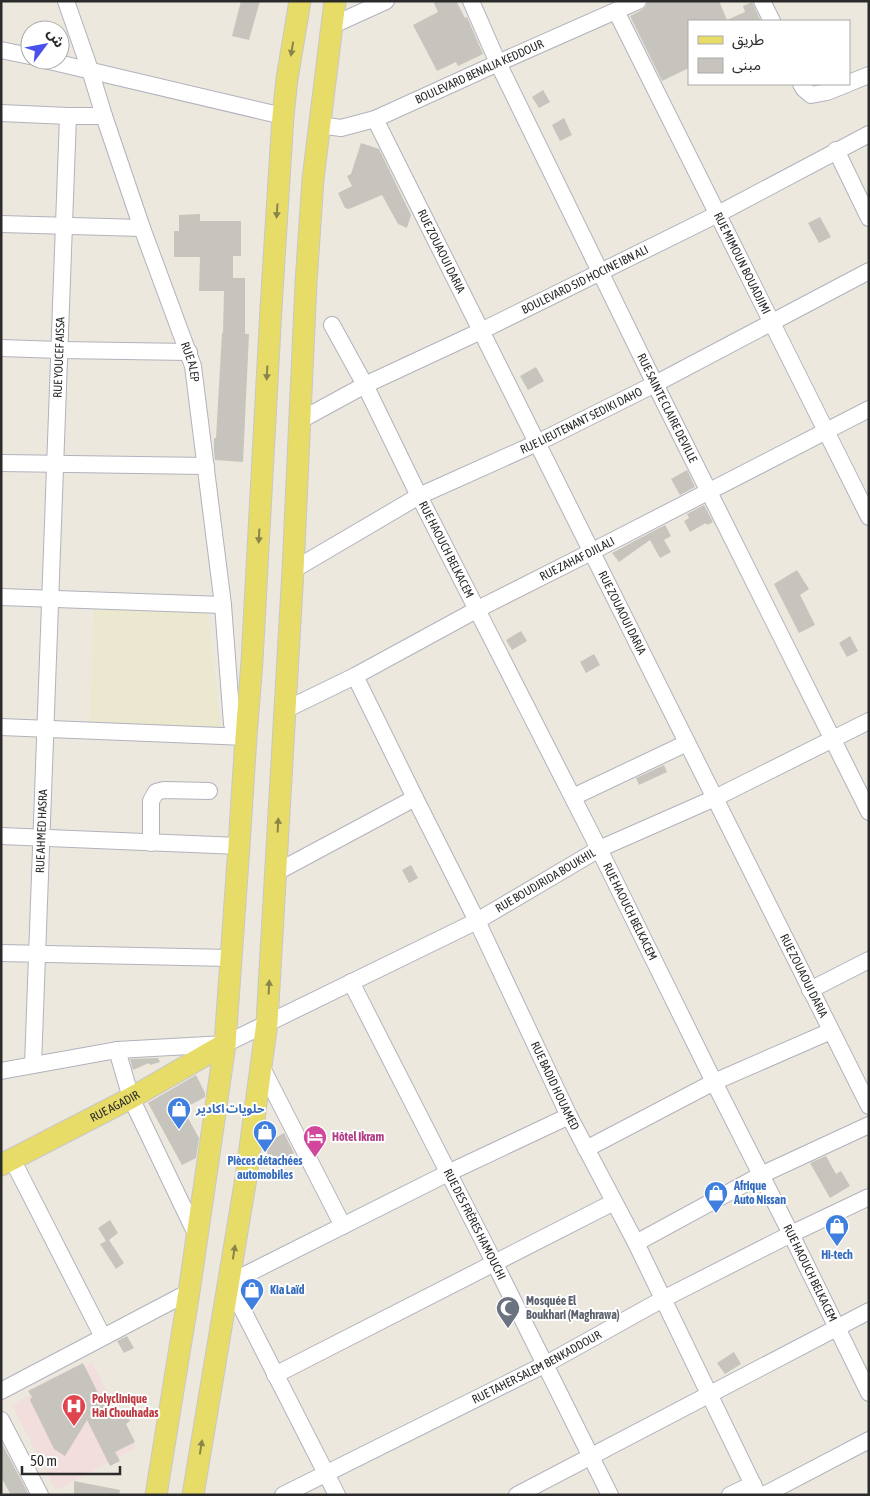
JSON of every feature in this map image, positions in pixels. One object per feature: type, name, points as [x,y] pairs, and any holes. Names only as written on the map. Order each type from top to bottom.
[{"type":"main road","points":[[156,1495],[190,1292],[224,1044],[252,661],[283,116],[300,1]]},
{"type":"main road","points":[[193,1495],[246,1178],[267,1022],[293,570],[306,274],[313,179],[335,1]]},
{"type":"main road","name":"RUE AGADIR","points":[[7,1162],[131,1098],[224,1044]]},
{"type":"street","name":"RUE ALEP","points":[[66,1],[142,228],[193,366],[223,605],[232,724],[246,737]]},
{"type":"street","points":[[332,26],[386,1]]},
{"type":"street","name":"RUE SAINTE CLAIRE DEVILLE","points":[[471,1],[498,62],[600,272],[869,812]]},
{"type":"street","name":"BOULEVARD BENALIA KEDDOUR","points":[[319,125],[341,128],[375,119],[498,62],[638,1]]},
{"type":"street","points":[[762,1],[772,20]]},
{"type":"street","name":"RUE MIMOUN BOUADJIMI","points":[[616,10],[869,517]]},
{"type":"street","points":[[1,50],[20,54]]},
{"type":"street","points":[[70,66],[283,116]]},
{"type":"street","points":[[850,83],[869,75]]},
{"type":"street","points":[[802,85],[812,95],[845,85]]},
{"type":"street","points":[[1,113],[104,116]]},
{"type":"street","name":"RUE YOUCEF AISSA","points":[[49,599],[68,116]]},
{"type":"street","name":"RUE ZOUAOUI DARIA","points":[[375,119],[810,990],[831,1030],[863,1080],[869,1106]]},
{"type":"street","name":"BOULEVARD SID HOCINE IBN ALI","points":[[299,421],[365,385],[481,331],[718,214],[869,134]]},
{"type":"street","points":[[836,150],[869,218]]},
{"type":"street","points":[[1,224],[142,228]]},
{"type":"street","name":"RUE LIEUTENANT SEDIKI DAHO","points":[[293,570],[419,496],[537,443],[655,384],[869,271]]},
{"type":"street","name":"RUE HAOUCH BELKACEM","points":[[332,325],[365,385],[419,496],[478,608],[573,797],[869,1394]]},
{"type":"street","points":[[1,348],[189,352]]},
{"type":"street","name":"RUE ZAHAF DJILALI","points":[[285,710],[355,676],[478,608],[592,552],[869,409]]},
{"type":"street","points":[[1,462],[206,466]]},
{"type":"street","points":[[1,597],[223,605]]},
{"type":"street","name":"RUE AHMED HASRA","points":[[33,1065],[49,599]]},
{"type":"street","name":"RUE BADID HOUAMED","points":[[355,676],[476,921],[569,1116],[636,1243],[758,1491]]},
{"type":"street","name":"RUE BOUDJRIDA BOUKHIL","points":[[224,1044],[476,921],[599,849],[715,798],[869,721]]},
{"type":"street","points":[[1,727],[246,737]]},
{"type":"street","points":[[573,797],[687,743]]},
{"type":"street","points":[[152,843],[151,801],[156,792],[164,790],[209,791]]},
{"type":"street","points":[[275,873],[415,798]]},
{"type":"street","points":[[1,836],[239,846]]},
{"type":"street","points":[[1,953],[230,958]]},
{"type":"street","points":[[810,990],[869,960]]},
{"type":"street","name":"RUE DES FRÈRES HAMOUCHI","points":[[351,982],[546,1364],[610,1495]]},
{"type":"street","points":[[586,1149],[714,1082],[831,1030]]},
{"type":"street","points":[[1,1071],[117,1050],[224,1044]]},
{"type":"street","points":[[117,1050],[131,1098],[197,1236]]},
{"type":"street","points":[[262,1066],[343,1226]]},
{"type":"street","points":[[337,1495],[229,1283],[448,1173],[569,1116]]},
{"type":"street","points":[[636,1243],[761,1175],[869,1125]]},
{"type":"street","points":[[7,1162],[103,1337]]},
{"type":"street","name":"RUE TAHER SALEM BENKADDOUR","points":[[283,1495],[546,1364],[663,1299],[869,1197]]},
{"type":"street","points":[[275,1375],[614,1202]]},
{"type":"street","points":[[1,1391],[190,1292]]},
{"type":"street","points":[[517,1495],[869,1311]]},
{"type":"street","points":[[1,1420],[40,1495]]},
{"type":"street","points":[[730,1495],[758,1491],[869,1440]]},
{"type":"shaded area","points":[[94,607],[207,607],[221,729],[89,726]]},
{"type":"shaded area","name":"Polyclinique Hai Chouhadas","points":[[92,1363],[136,1448],[56,1490],[12,1405]]},
{"type":"building","points":[[241,1],[260,1],[249,40],[232,36]]},
{"type":"building","points":[[433,1],[456,1],[465,18],[467,17],[483,54],[458,66],[456,62],[437,71],[413,25],[438,12]]},
{"type":"building","points":[[648,1],[719,1],[727,20],[688,20],[688,68],[662,81],[630,16],[646,6]]},
{"type":"building","points":[[752,2],[761,20],[727,20],[745,12],[743,6]]},
{"type":"building","points":[[543,90],[550,102],[539,108],[532,97]]},
{"type":"building","points":[[564,118],[572,135],[560,141],[552,125]]},
{"type":"building","points":[[361,143],[379,149],[411,215],[407,228],[398,224],[382,195],[349,209],[345,208],[338,193],[352,186],[347,176],[351,174]]},
{"type":"building","points":[[200,214],[200,221],[241,221],[241,256],[233,256],[233,278],[245,278],[245,334],[249,334],[243,462],[215,460],[214,451],[223,333],[224,291],[199,291],[200,257],[174,257],[174,231],[179,231],[179,215]]},
{"type":"building","points":[[820,217],[831,237],[819,243],[808,223]]},
{"type":"building","points":[[536,367],[544,381],[528,390],[520,376]]},
{"type":"building","points":[[687,470],[695,487],[680,495],[671,479]]},
{"type":"building","points":[[704,505],[713,522],[707,525],[706,523],[690,532],[684,521],[689,518],[687,514]]},
{"type":"building","points":[[665,525],[671,536],[664,540],[671,552],[660,558],[650,540],[619,562],[612,553]]},
{"type":"building","points":[[797,570],[809,589],[800,595],[815,625],[799,633],[774,584]]},
{"type":"building","points":[[521,631],[527,641],[512,650],[506,640]]},
{"type":"building","points":[[850,636],[858,651],[847,657],[839,643]]},
{"type":"building","points":[[594,654],[600,665],[586,673],[580,662]]},
{"type":"building","points":[[664,765],[667,772],[639,785],[636,778]]},
{"type":"building","points":[[411,865],[418,878],[409,883],[402,870]]},
{"type":"building","points":[[158,1058],[160,1062],[150,1065],[149,1063],[133,1070],[130,1059]]},
{"type":"building","name":"حلويات اكادير","points":[[196,1075],[205,1093],[205,1097],[183,1109],[199,1138],[196,1158],[182,1165],[148,1103]]},
{"type":"building","points":[[284,1133],[294,1153],[274,1165],[263,1145]]},
{"type":"building","points":[[826,1156],[836,1174],[841,1171],[850,1186],[830,1198],[810,1163]]},
{"type":"building","points":[[110,1220],[118,1233],[109,1240],[124,1263],[116,1269],[100,1244],[106,1241],[98,1228]]},
{"type":"building","points":[[127,1336],[134,1348],[124,1353],[117,1341]]},
{"type":"building","points":[[734,1352],[741,1364],[725,1374],[717,1363]]},
{"type":"building","points":[[83,1363],[105,1407],[108,1405],[113,1414],[124,1408],[130,1421],[126,1424],[135,1442],[115,1452],[120,1461],[110,1466],[87,1420],[65,1456],[54,1449],[30,1400],[32,1397],[28,1391]]},
{"type":"building","points":[[1,1442],[29,1495],[11,1495],[1,1477]]},
{"type":"building","points":[[74,1481],[120,1490],[119,1495],[74,1495]]},
{"type":"place","name":"حلويات اكادير","points":[[179,1130]]},
{"type":"place","name":"Pièces détachées automobiles","points":[[265,1153]]},
{"type":"place","name":"Hôtel Ikram","points":[[315,1158]]},
{"type":"place","name":"Afrique Auto Nissan","points":[[716,1214]]},
{"type":"place","name":"Hi-tech","points":[[837,1247]]},
{"type":"place","name":"Kia Laïd","points":[[252,1311]]},
{"type":"place","name":"Mosquée El Boukhari (Maghrawa)","points":[[508,1329]]},
{"type":"place","name":"Polyclinique Hai Chouhadas","points":[[74,1427]]}]
